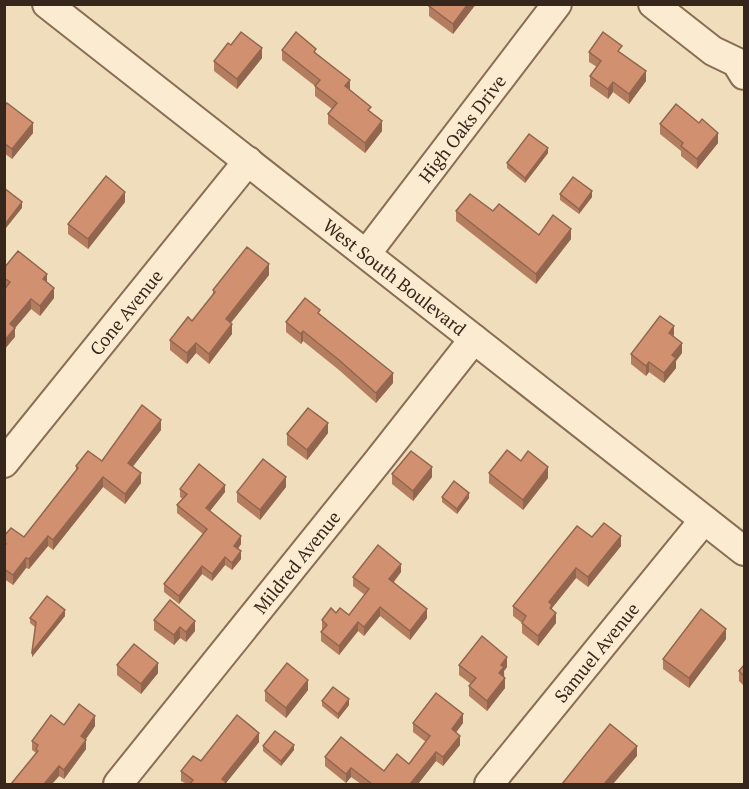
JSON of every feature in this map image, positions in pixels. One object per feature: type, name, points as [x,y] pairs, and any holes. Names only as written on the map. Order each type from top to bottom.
[{"type":"street","name":"West South Boulevard","points":[[47,4],[744,551]]},
{"type":"street","name":"High Oaks Drive","points":[[366,254],[557,4]]},
{"type":"street","points":[[652,4],[713,51],[742,65]]},
{"type":"street","name":"Cone Avenue","points":[[4,463],[248,161]]},
{"type":"street","name":"Mildred Avenue","points":[[118,784],[378,462],[474,339]]},
{"type":"street","name":"Samuel Avenue","points":[[489,784],[704,520]]},
{"type":"building","points":[[430,4],[468,4],[453,24],[429,6]]},
{"type":"building","points":[[241,32],[262,48],[237,79],[214,61],[228,43],[231,45]]},
{"type":"building","points":[[296,32],[316,49],[314,52],[350,80],[345,86],[371,107],[368,110],[382,121],[365,143],[328,114],[337,103],[315,86],[320,80],[282,50]]},
{"type":"building","points":[[603,32],[622,46],[618,51],[646,71],[629,94],[613,82],[608,89],[590,76],[601,61],[589,52]]},
{"type":"building","points":[[7,103],[33,123],[12,149],[4,143],[4,106]]},
{"type":"building","points":[[676,104],[699,123],[702,119],[718,133],[697,159],[681,146],[683,143],[660,124]]},
{"type":"building","points":[[529,134],[548,148],[525,178],[507,163]]},
{"type":"building","points":[[106,176],[125,192],[88,239],[68,224]]},
{"type":"building","points":[[573,177],[592,191],[579,209],[560,194]]},
{"type":"building","points":[[4,188],[22,202],[6,223],[4,222]]},
{"type":"building","points":[[470,194],[493,211],[499,204],[539,235],[553,215],[571,229],[536,274],[456,211]]},
{"type":"building","points":[[247,247],[269,264],[226,319],[232,324],[209,354],[196,343],[187,353],[170,340],[188,317],[192,321]]},
{"type":"building","points":[[18,251],[47,274],[43,279],[54,288],[40,306],[31,299],[10,324],[15,328],[4,341],[4,290],[10,282],[4,278],[4,268]]},
{"type":"building","points":[[305,298],[320,310],[318,313],[393,373],[376,393],[303,331],[301,334],[286,322]]},
{"type":"building","points":[[660,316],[674,326],[669,333],[682,343],[672,355],[676,358],[664,373],[649,362],[646,366],[631,354]]},
{"type":"building","points":[[142,405],[161,420],[128,463],[141,473],[125,494],[103,477],[53,540],[48,536],[13,575],[4,569],[4,546],[6,544],[4,536],[11,528],[24,537],[78,468],[76,466],[88,451],[102,461]]},
{"type":"building","points":[[308,408],[328,423],[307,450],[287,434]]},
{"type":"building","points":[[507,450],[521,461],[528,451],[548,467],[523,500],[489,473]]},
{"type":"building","points":[[411,451],[432,467],[413,491],[392,474]]},
{"type":"building","points":[[263,459],[286,477],[260,510],[237,492]]},
{"type":"building","points":[[199,464],[225,485],[206,508],[241,536],[234,546],[241,551],[232,563],[225,557],[212,574],[202,566],[179,596],[164,584],[207,529],[177,505],[187,494],[180,489]]},
{"type":"building","points":[[454,481],[469,493],[457,509],[442,497]]},
{"type":"building","points":[[604,523],[621,536],[588,577],[576,568],[549,602],[552,605],[550,608],[556,613],[538,636],[522,623],[526,616],[513,606],[577,526],[592,537]]},
{"type":"building","points":[[378,545],[401,564],[389,579],[427,609],[410,631],[380,607],[364,627],[358,622],[339,646],[321,632],[327,625],[322,620],[331,608],[336,613],[340,608],[349,615],[369,589],[353,577]]},
{"type":"building","points":[[47,596],[65,610],[32,652],[36,622],[30,618]]},
{"type":"building","points":[[170,600],[195,621],[186,632],[180,627],[174,635],[154,620]]},
{"type":"building","points":[[701,609],[726,629],[689,678],[663,659]]},
{"type":"building","points":[[482,636],[507,657],[499,673],[505,678],[487,701],[469,686],[476,678],[459,665]]},
{"type":"building","points":[[134,644],[158,663],[141,684],[117,665]]},
{"type":"building","points":[[287,663],[308,680],[286,708],[265,691]]},
{"type":"building","points":[[744,665],[744,676],[739,671]]},
{"type":"building","points":[[333,687],[349,699],[338,714],[322,701]]},
{"type":"building","points":[[436,693],[463,714],[452,729],[460,736],[443,757],[436,752],[410,784],[372,784],[351,768],[346,774],[325,757],[341,737],[384,771],[397,754],[409,764],[430,736],[413,723]]},
{"type":"building","points":[[79,704],[95,716],[81,736],[86,740],[64,770],[59,766],[44,784],[11,784],[38,751],[36,749],[38,745],[32,741],[51,715],[64,725]]},
{"type":"building","points":[[237,715],[259,733],[222,779],[226,782],[224,784],[190,784],[193,780],[181,771],[193,756],[201,761]]},
{"type":"building","points":[[610,724],[637,746],[604,784],[562,784]]},
{"type":"building","points":[[275,731],[294,745],[281,761],[263,746]]}]
